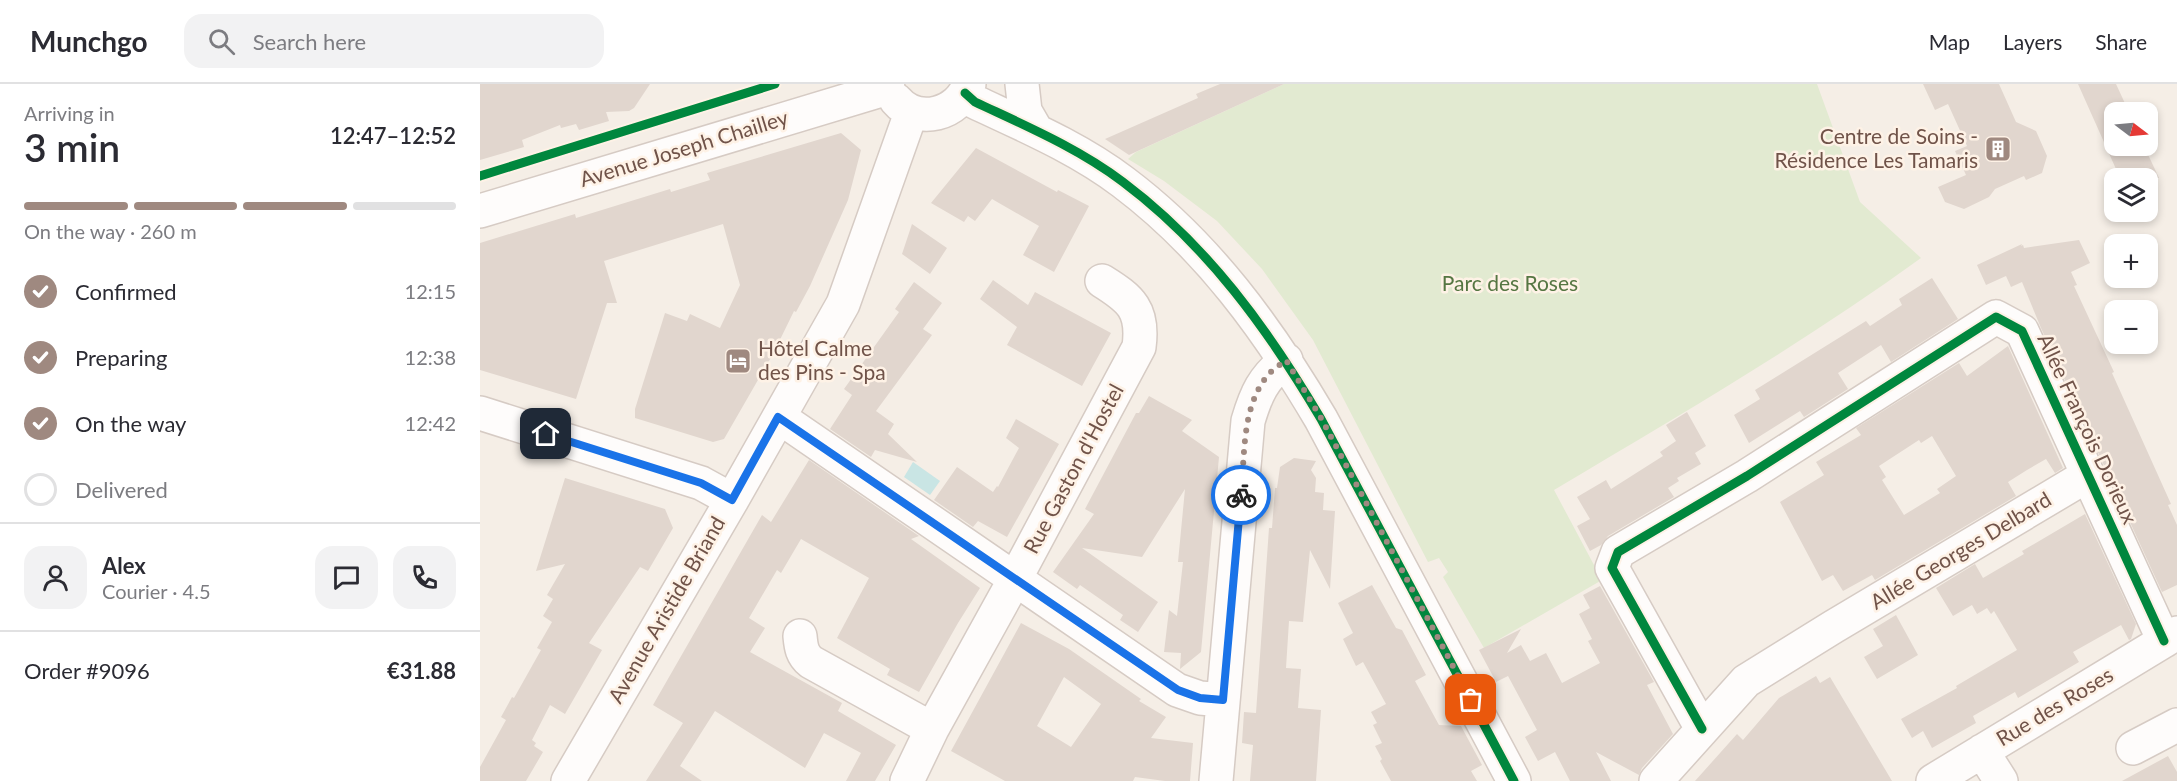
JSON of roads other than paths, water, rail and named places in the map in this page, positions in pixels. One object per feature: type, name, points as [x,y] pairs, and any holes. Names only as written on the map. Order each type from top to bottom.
[{"type":"street","points":[[1022,84],[1026,111],[1036,130]]},
{"type":"street","points":[[887,86],[898,103],[914,113],[930,115],[947,111],[957,103],[967,88],[975,102],[1036,130],[1123,181],[1202,253],[1230,284],[1286,360],[1321,418],[1514,781]]},
{"type":"street","name":"Avenue Joseph Chailley","points":[[480,211],[887,86]]},
{"type":"street","name":"Avenue Aristide Briand","points":[[568,781],[843,304],[907,124],[914,113]]},
{"type":"street","name":"Rue Gaston d'Hostel","points":[[911,780],[932,729],[1139,347],[1140,320],[1136,311],[1124,295],[1102,281]]},
{"type":"street","name":"Allée François Dorieux","points":[[1702,729],[1612,568],[1618,552],[1747,476],[1996,317],[2022,331],[2088,475],[2170,637]]},
{"type":"street","points":[[1216,781],[1248,421],[1254,399],[1267,376],[1286,360]]},
{"type":"street","points":[[480,413],[701,483],[732,500]]},
{"type":"street","points":[[778,417],[1178,690],[1200,698],[1223,700]]},
{"type":"street","name":"Allée Georges Delbard","points":[[1656,781],[1746,681],[2088,475]]},
{"type":"street","points":[[800,636],[805,657],[811,662],[932,729]]},
{"type":"street","name":"Rue des Roses","points":[[1933,781],[2170,637]]},
{"type":"street","points":[[2133,748],[2177,725]]},
{"type":"street","points":[[1982,751],[2001,781]]},
{"type":"water","points":[[913,462],[940,481],[930,495],[904,477]]},
{"type":"place","name":"Centre de Soins - Résidence Les Tamaris","points":[[1998,149]]},
{"type":"place","name":"Hôtel Calme des Pins - Spa","points":[[738,361]]},
{"type":"park label","name":"Parc des Roses","points":[[1510,284]]}]
